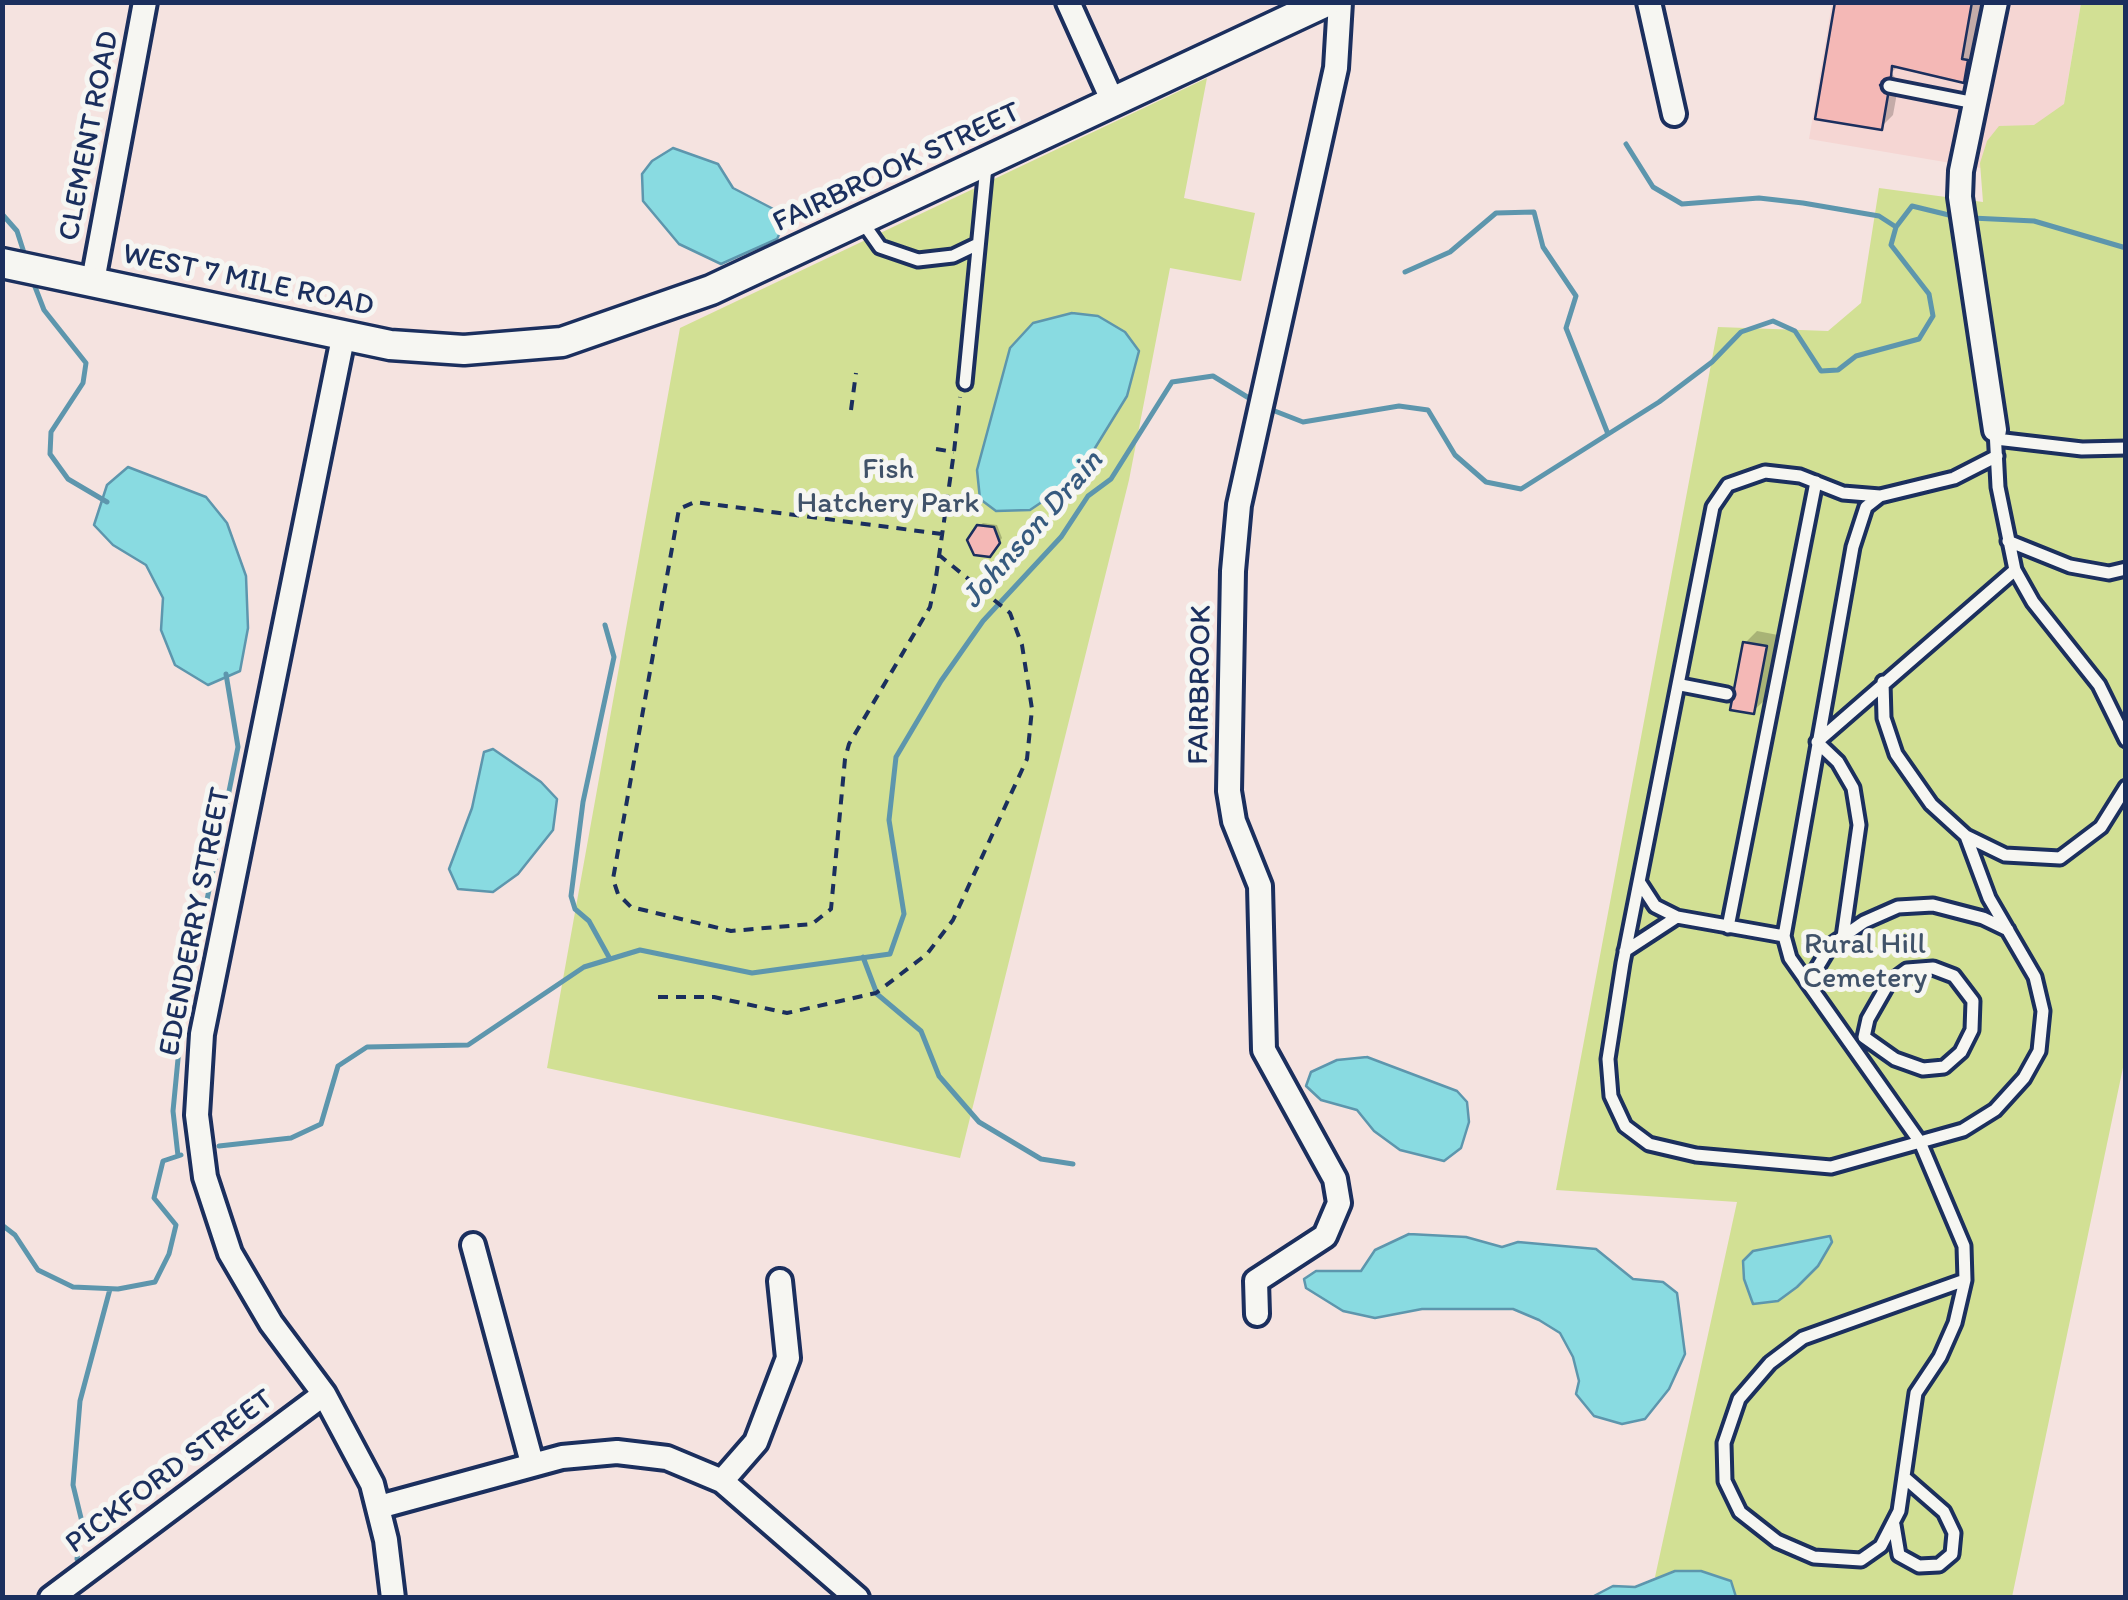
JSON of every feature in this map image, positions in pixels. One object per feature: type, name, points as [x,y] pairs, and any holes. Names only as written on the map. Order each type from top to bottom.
[{"type":"street","name":"CLEMENT ROAD","points":[[93,282],[145,2]]},
{"type":"street","points":[[1068,2],[1113,102]]},
{"type":"street","name":"FAIRBROOK STREET","points":[[482,349],[586,337],[711,290],[1326,2]]},
{"type":"street","name":"FAIRBROOK","points":[[1257,1314],[1256,1281],[1325,1236],[1339,1202],[1335,1180],[1264,1050],[1260,886],[1231,806],[1233,571],[1239,506],[1336,68],[1340,2]]},
{"type":"street","points":[[1649,2],[1674,114]]},
{"type":"street","points":[[1996,2],[1960,197],[1996,434]]},
{"type":"street","name":"WEST 7 MILE ROAD","points":[[2,263],[343,338],[482,349]]},
{"type":"street","name":"EDENDERRY STREET","points":[[343,338],[204,1022],[196,1088],[202,1162],[217,1222],[253,1294],[324,1394],[358,1455],[379,1508],[393,1598]]},
{"type":"street","points":[[474,1244],[532,1464]]},
{"type":"street","points":[[722,1481],[756,1442],[788,1358],[780,1281]]},
{"type":"street","name":"PICKFORD STREET","points":[[51,1598],[324,1394]]},
{"type":"street","points":[[379,1508],[532,1464],[588,1453],[636,1452],[681,1462],[722,1481],[857,1598]]},
{"type":"lane","points":[[1889,86],[1975,102]]},
{"type":"lane","points":[[963,382],[986,161]]},
{"type":"lane","points":[[861,220],[880,247],[918,260],[953,256],[978,244]]},
{"type":"lane","points":[[2126,448],[2082,450],[1996,434],[2015,570],[2033,602],[2100,685],[2126,740]]},
{"type":"lane","points":[[1966,836],[1990,898],[2035,977],[2043,1011],[2039,1051],[2024,1078],[1994,1110],[1963,1130],[1831,1167],[1696,1155],[1649,1144],[1625,1126],[1612,1096],[1608,1060],[1625,951],[1682,685],[1703,543],[1721,496],[1728,485],[1765,472],[1843,492],[1880,496],[1954,478],[1997,456]]},
{"type":"lane","points":[[1728,927],[1816,482]]},
{"type":"lane","points":[[1880,496],[1866,507],[1854,546],[1784,936],[1790,958],[1920,1142],[1964,1246],[1965,1280],[1955,1324],[1940,1358],[1916,1394],[1906,1436],[1905,1478],[1894,1525],[1880,1546],[1861,1560],[1814,1557],[1777,1541],[1740,1512],[1725,1481],[1724,1444],[1739,1399],[1770,1363],[1803,1338],[1965,1280]]},
{"type":"lane","points":[[2008,540],[2070,566],[2109,573],[2126,569]]},
{"type":"lane","points":[[1818,742],[1882,682],[2015,570]]},
{"type":"lane","points":[[1882,682],[1884,718],[1896,754],[1931,804],[1966,836],[2006,854],[2060,858],[2100,827],[2126,787]]},
{"type":"lane","points":[[1682,685],[1727,694]]},
{"type":"lane","points":[[1818,742],[1838,762],[1853,788],[1859,825],[1842,937]]},
{"type":"lane","points":[[1640,882],[1655,906],[1677,917],[1784,936]]},
{"type":"lane","points":[[1808,983],[1831,945],[1898,907],[1933,905],[1983,918],[2012,932]]},
{"type":"lane","points":[[1625,951],[1677,917]]},
{"type":"lane","points":[[1848,1040],[1864,1038],[1895,1059],[1923,1069],[1944,1067],[1960,1052],[1972,1030],[1973,1001],[1954,976],[1933,968],[1907,970],[1888,984],[1868,1019],[1864,1038]]},
{"type":"lane","points":[[1894,1525],[1899,1554],[1919,1566],[1939,1565],[1952,1554],[1954,1533],[1944,1512],[1905,1478]]},
{"type":"path","points":[[851,410],[856,373]]},
{"type":"path","points":[[942,534],[694,502],[678,509],[613,879],[618,894],[632,907],[731,931],[812,924],[831,909],[836,894],[842,780],[849,744],[930,608],[939,555],[954,452],[963,382]]},
{"type":"path","points":[[936,450],[954,452]]},
{"type":"path","points":[[658,997],[714,997],[787,1014],[876,993],[928,954],[962,904],[1028,759],[1032,738],[1028,679],[1010,613],[939,555]]},
{"type":"shaded area","points":[[1832,3],[2081,3],[2051,180],[1809,139]]},
{"type":"green space","name":"Rural Hill Cemetery","points":[[2081,3],[2125,3],[2125,1058],[2012,1597],[1746,1597],[1655,1577],[1737,1202],[1556,1190],[1718,327],[1828,331],[1861,303],[1879,188],[1983,202],[1980,163],[1987,141],[1999,126],[2034,125],[2064,104]]},
{"type":"green space","name":"Fish Hatchery Park","points":[[1207,78],[1184,198],[1255,213],[1241,281],[1170,268],[1129,480],[960,1158],[547,1068],[680,328]]},
{"type":"water","points":[[673,148],[718,164],[733,188],[781,213],[785,222],[777,239],[721,264],[679,244],[643,201],[642,174],[652,161]]},
{"type":"water","points":[[1072,313],[1098,316],[1125,332],[1139,351],[1127,396],[1095,448],[1064,487],[1030,510],[996,511],[980,499],[977,470],[1010,348],[1033,323]]},
{"type":"water","points":[[128,467],[206,497],[227,523],[246,576],[248,628],[240,671],[208,685],[175,665],[161,630],[163,598],[146,565],[113,545],[94,525],[107,485]]},
{"type":"water","points":[[493,749],[541,782],[557,799],[553,830],[518,874],[493,892],[458,889],[449,869],[472,808],[484,752]]},
{"type":"water","points":[[1367,1057],[1457,1091],[1467,1102],[1469,1122],[1461,1148],[1444,1161],[1400,1150],[1374,1131],[1357,1110],[1321,1100],[1306,1086],[1311,1072],[1337,1060]]},
{"type":"water","points":[[1409,1234],[1466,1237],[1502,1247],[1518,1242],[1596,1249],[1633,1279],[1663,1282],[1677,1293],[1685,1354],[1669,1389],[1645,1419],[1622,1424],[1594,1416],[1576,1394],[1579,1381],[1573,1357],[1560,1333],[1539,1320],[1513,1309],[1422,1309],[1375,1318],[1343,1311],[1306,1288],[1304,1279],[1316,1271],[1361,1271],[1375,1250]]},
{"type":"water","points":[[1830,1236],[1832,1242],[1818,1266],[1797,1287],[1778,1301],[1753,1304],[1744,1279],[1743,1261],[1753,1251]]},
{"type":"water","points":[[1675,1571],[1701,1571],[1731,1581],[1736,1597],[1592,1597],[1613,1586],[1635,1587]]},
{"type":"building","points":[[1835,2],[1972,2],[1962,59],[1968,60],[1964,83],[1892,66],[1891,77],[1880,85],[1888,95],[1882,130],[1815,119]]},
{"type":"building","points":[[977,525],[994,527],[1000,543],[990,557],[974,555],[967,540]]},
{"type":"building","points":[[1743,642],[1767,646],[1754,714],[1730,710]]},
{"type":"waterway","points":[[1626,144],[1653,187],[1682,204],[1759,198],[1879,216],[1896,227]]},
{"type":"waterway","name":"Johnson Drain","points":[[1267,408],[1303,422],[1399,406],[1428,410],[1455,455],[1486,482],[1521,489],[1659,402],[1712,362],[1741,332],[1773,321],[1795,331],[1821,371],[1838,370],[1856,356],[1919,339],[1933,316],[1929,294],[1891,245],[1896,227],[1912,206],[1957,217]]},
{"type":"waterway","points":[[1405,272],[1450,252],[1496,213],[1534,212],[1543,247],[1576,296],[1566,328],[1608,434]]},
{"type":"waterway","points":[[2,214],[17,231],[26,259]]},
{"type":"waterway","name":"Johnson Drain","points":[[1972,218],[2034,221],[2126,248]]},
{"type":"waterway","points":[[32,279],[44,310],[86,363],[83,383],[51,432],[50,454],[68,479],[107,502]]},
{"type":"waterway","name":"Johnson Drain","points":[[219,1146],[291,1138],[321,1124],[338,1066],[367,1047],[468,1045],[584,967],[640,950],[752,973],[890,954],[904,914],[889,820],[896,757],[941,681],[983,621],[1061,537],[1088,496],[1111,479],[1172,382],[1213,376],[1257,403]]},
{"type":"waterway","points":[[605,625],[614,657],[583,802],[571,896],[575,909],[589,921],[610,959]]},
{"type":"waterway","points":[[178,1156],[173,1111],[181,1028],[238,747],[226,674]]},
{"type":"waterway","points":[[863,957],[877,994],[921,1031],[939,1076],[979,1122],[1041,1159],[1073,1164]]},
{"type":"waterway","name":"Johnson Drain","points":[[2,1225],[15,1235],[38,1270],[73,1287],[118,1289],[155,1282],[169,1254],[176,1225],[154,1198],[163,1161],[181,1155]]},
{"type":"waterway","points":[[77,1559],[82,1522],[73,1485],[80,1401],[110,1289]]}]
